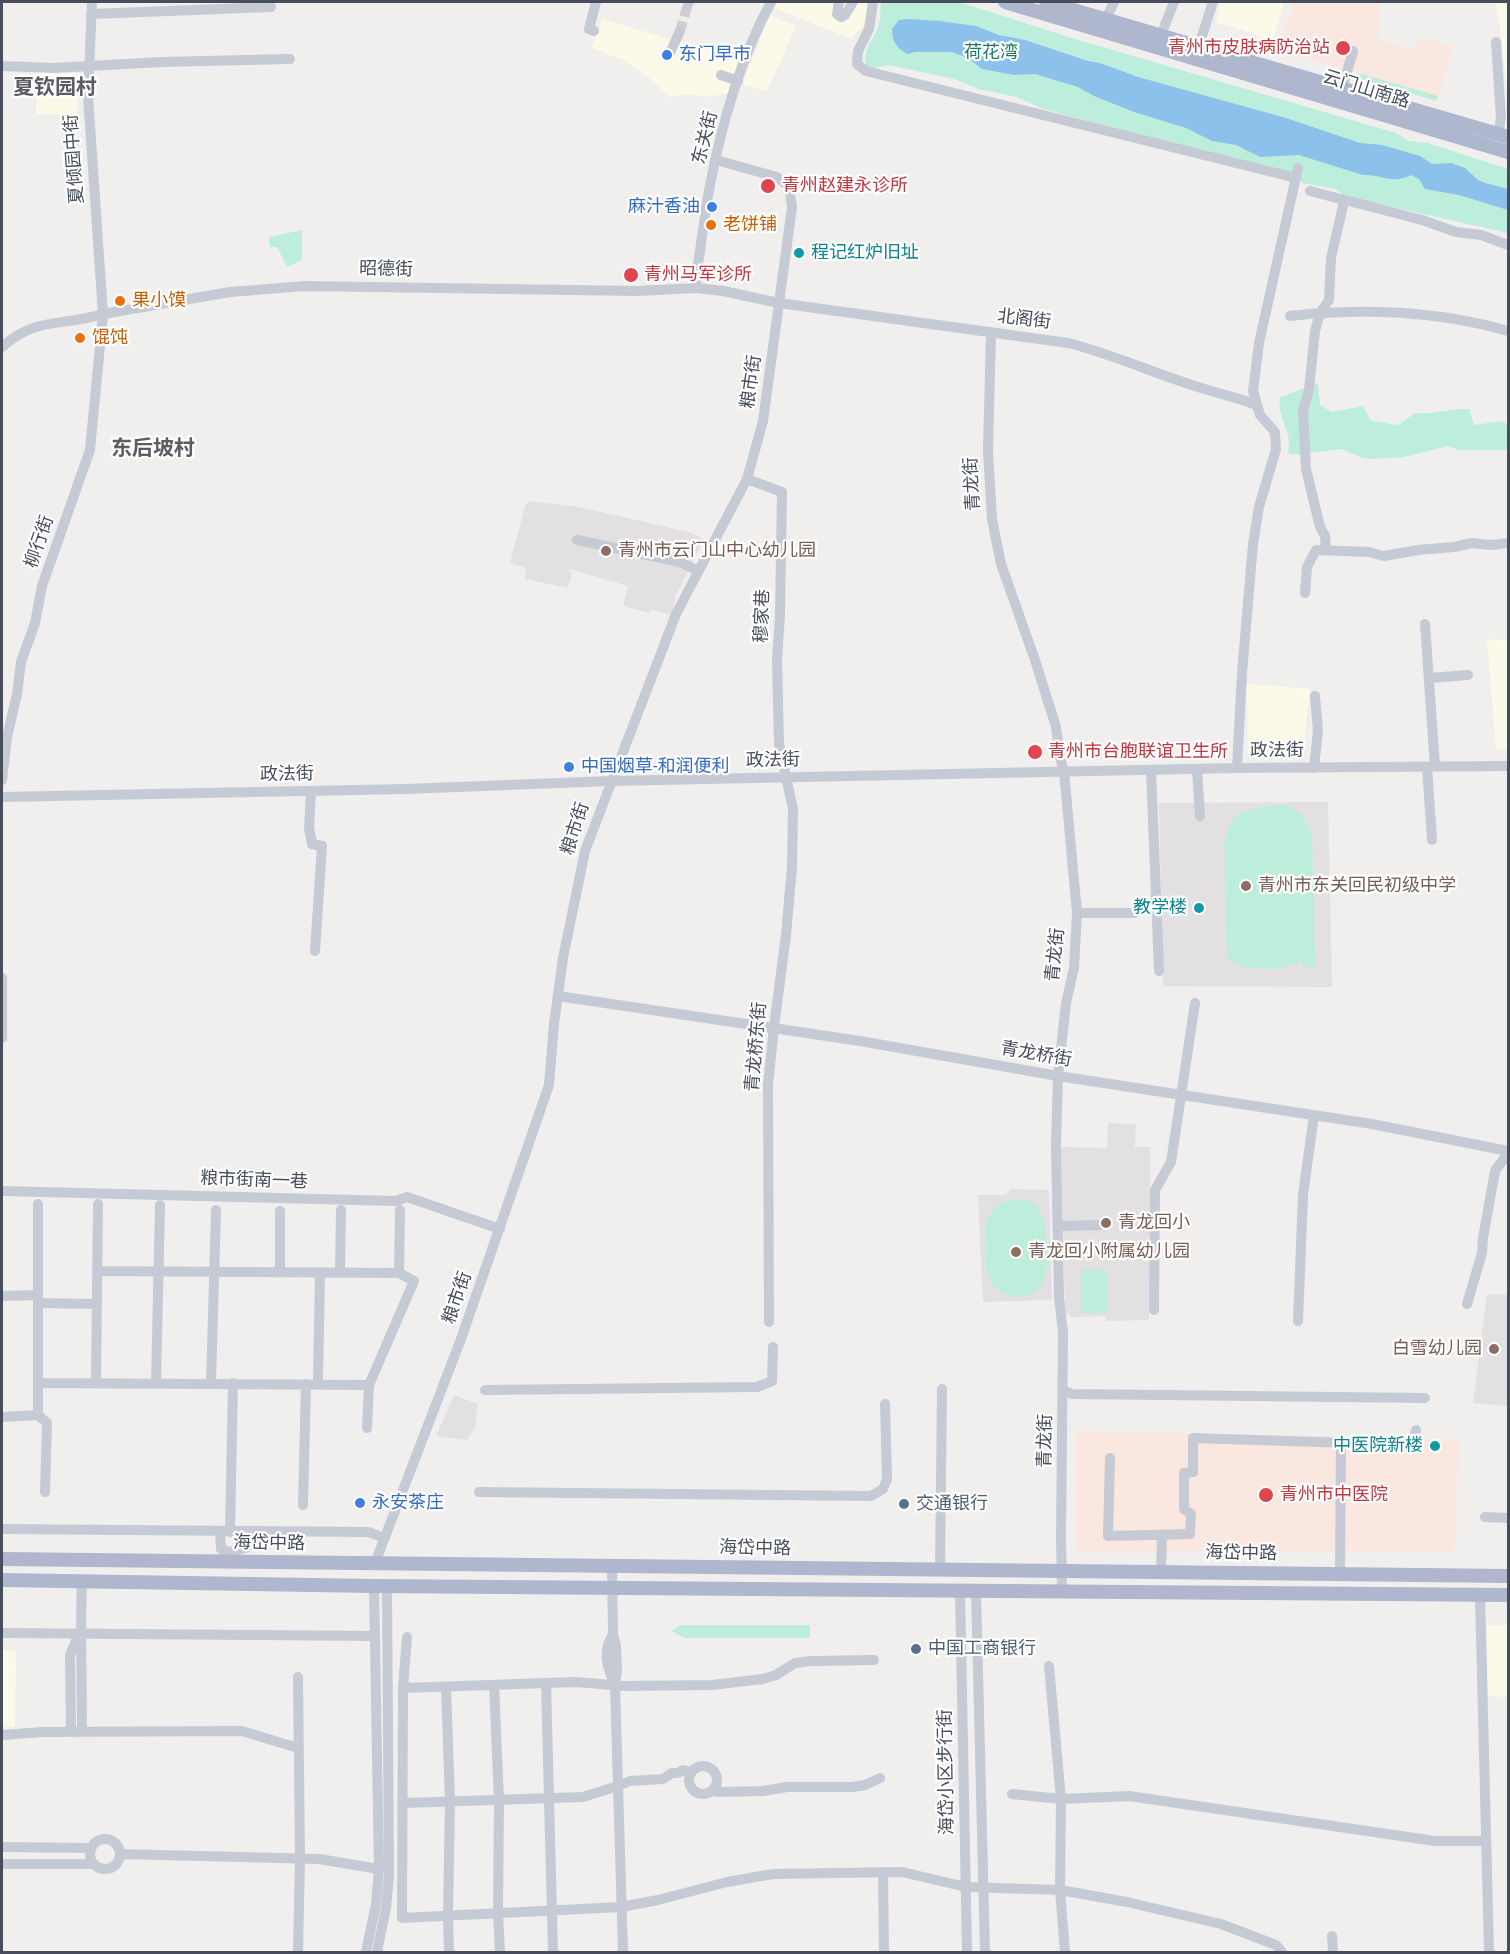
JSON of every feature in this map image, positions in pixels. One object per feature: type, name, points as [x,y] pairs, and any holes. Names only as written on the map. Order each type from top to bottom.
[{"type":"main road","name":"云门山南路","points":[[1005,2],[1341,95],[1503,136]]},
{"type":"main road","name":"云门山南路","points":[[1046,2],[1161,35],[1509,152]]},
{"type":"main road","name":"海岱中路","points":[[2,1559],[229,1557],[375,1563],[1509,1576]]},
{"type":"main road","points":[[2,1580],[381,1586],[1509,1595]]},
{"type":"street","name":"夏倾园中街","points":[[92,2],[89,117],[102,314]]},
{"type":"street","points":[[594,32],[589,28],[596,2]]},
{"type":"street","name":"东关街","points":[[697,288],[696,276],[710,187],[745,57],[768,2]]},
{"type":"street","points":[[839,2],[837,14],[841,17],[845,15],[853,2]]},
{"type":"street","points":[[873,2],[869,29],[858,51],[857,64],[866,71],[1297,173],[1259,343],[1253,391],[1260,415],[1275,432],[1276,449],[1259,507],[1253,544],[1242,673],[1238,768]]},
{"type":"street","points":[[1106,19],[1114,2]]},
{"type":"street","points":[[1161,35],[1174,2]]},
{"type":"street","points":[[1198,48],[1213,2]]},
{"type":"street","points":[[91,14],[271,7]]},
{"type":"street","points":[[670,53],[680,31]]},
{"type":"street","points":[[1496,42],[1503,136]]},
{"type":"street","points":[[1341,95],[1353,51]]},
{"type":"street","points":[[2,66],[54,68],[290,59]]},
{"type":"street","points":[[721,75],[738,81]]},
{"type":"street","name":"粮市街","points":[[375,1563],[457,1350],[549,1086],[558,996],[571,911],[585,851],[676,614],[747,479],[763,421],[792,207],[789,187],[777,177],[717,160]]},
{"type":"street","points":[[1310,190],[1422,220],[1456,232],[1481,235],[1509,245]]},
{"type":"street","points":[[1326,550],[1325,536],[1320,527],[1306,469],[1303,410],[1309,390],[1315,331],[1320,312],[1329,300],[1331,258],[1342,199]]},
{"type":"street","name":"昭德街","points":[[2,347],[26,330],[40,324],[86,319],[102,314],[230,292],[304,286],[637,291],[697,288],[779,303]]},
{"type":"street","name":"北阁街","points":[[779,303],[1047,339],[1101,351],[1208,390],[1236,396],[1256,405]]},
{"type":"street","points":[[1290,316],[1320,312],[1440,316],[1509,331]]},
{"type":"street","name":"柳行街","points":[[2,780],[6,737],[17,694],[21,662],[35,622],[42,585],[90,450],[102,314]]},
{"type":"street","name":"青龙街","points":[[991,332],[988,451],[992,519],[1001,564],[1056,727],[1064,771],[1077,913],[1074,968],[1066,1003],[1058,1076],[1056,1146],[1059,1297],[1063,1332],[1062,1592]]},
{"type":"street","name":"穆家巷","points":[[747,479],[782,492],[777,659],[779,744],[786,777]]},
{"type":"street","points":[[577,540],[680,562],[698,572]]},
{"type":"street","points":[[1305,593],[1307,567],[1316,550],[1369,552],[1384,556],[1418,550],[1454,548],[1472,543],[1491,545],[1509,543]]},
{"type":"street","points":[[1425,624],[1429,678],[1432,840]]},
{"type":"street","points":[[1429,678],[1468,675]]},
{"type":"street","points":[[1314,768],[1318,731],[1315,696]]},
{"type":"street","name":"政法街","points":[[2,797],[1064,771],[1509,766]]},
{"type":"street","points":[[1197,769],[1200,816]]},
{"type":"street","points":[[1151,770],[1159,971]]},
{"type":"street","name":"青龙桥东街","points":[[769,1322],[768,1115],[774,1027],[792,867],[793,809],[786,777]]},
{"type":"street","points":[[311,791],[309,828],[312,844],[322,846],[315,951]]},
{"type":"street","points":[[1077,913],[1135,913]]},
{"type":"street","points":[[2,978],[2,1038]]},
{"type":"street","name":"青龙桥街","points":[[558,996],[774,1027],[1058,1076],[1372,1124],[1509,1152]]},
{"type":"street","points":[[1154,1310],[1155,1190],[1171,1162],[1196,1002]]},
{"type":"street","points":[[1298,1322],[1303,1195],[1314,1115]]},
{"type":"street","points":[[1467,1304],[1482,1253],[1495,1171],[1509,1152]]},
{"type":"street","name":"粮市街南一巷","points":[[2,1191],[396,1201],[407,1197],[500,1229]]},
{"type":"street","points":[[38,1204],[38,1415],[47,1424],[45,1491]]},
{"type":"street","points":[[96,1383],[98,1204]]},
{"type":"street","points":[[156,1383],[160,1205]]},
{"type":"street","points":[[211,1383],[216,1210]]},
{"type":"street","points":[[340,1272],[341,1210]]},
{"type":"street","points":[[399,1273],[400,1210]]},
{"type":"street","points":[[280,1211],[280,1272]]},
{"type":"street","points":[[1059,1226],[1100,1225]]},
{"type":"street","points":[[97,1270],[399,1273],[414,1281],[369,1385],[367,1428]]},
{"type":"street","points":[[318,1380],[320,1272]]},
{"type":"street","points":[[2,1296],[97,1304]]},
{"type":"street","points":[[485,1390],[757,1387],[772,1381],[773,1347]]},
{"type":"street","points":[[38,1383],[369,1385]]},
{"type":"street","points":[[233,1383],[225,1532],[221,1549],[229,1557],[246,1548],[244,1533]]},
{"type":"street","points":[[303,1505],[306,1384]]},
{"type":"street","points":[[940,1569],[942,1389]]},
{"type":"street","points":[[1063,1390],[1072,1394],[1425,1398]]},
{"type":"street","points":[[478,1492],[871,1496],[883,1489],[887,1479],[885,1404]]},
{"type":"street","points":[[2,1417],[38,1415]]},
{"type":"street","points":[[1110,1458],[1108,1536],[1190,1534],[1191,1514],[1184,1509],[1184,1473],[1193,1472],[1193,1438],[1412,1444],[1416,1430]]},
{"type":"street","points":[[1340,1574],[1341,1442]]},
{"type":"street","points":[[1485,1517],[1509,1518]]},
{"type":"street","points":[[2,1530],[368,1532],[385,1538]]},
{"type":"street","points":[[1161,1571],[1162,1534]]},
{"type":"street","points":[[612,1566],[613,1634],[607,1645],[606,1655],[608,1668],[615,1685],[623,1953]]},
{"type":"street","points":[[77,1732],[82,1658],[80,1633],[82,1581]]},
{"type":"street","points":[[366,1953],[376,1904],[379,1869],[375,1636],[381,1586]]},
{"type":"street","points":[[377,1953],[386,1908],[389,1875],[381,1586]]},
{"type":"street","name":"海岱小区步行街","points":[[960,1591],[967,1953]]},
{"type":"street","name":"海岱小区步行街","points":[[976,1591],[985,1953]]},
{"type":"street","points":[[1480,1594],[1489,1953]]},
{"type":"street","points":[[2,1633],[375,1636]]},
{"type":"street","points":[[407,1637],[403,1688],[402,1918],[621,1907],[764,1875],[902,1872],[966,1887],[1060,1890],[1127,1902],[1221,1924],[1276,1945],[1282,1953]]},
{"type":"street","points":[[403,1688],[576,1682],[615,1685],[723,1684],[763,1679],[776,1675],[795,1664],[811,1661],[874,1660]]},
{"type":"street","points":[[1049,1666],[1061,1799],[1060,1890],[1065,1953]]},
{"type":"street","points":[[298,1677],[300,1858],[298,1953]]},
{"type":"street","points":[[546,1683],[550,1911],[553,1953]]},
{"type":"street","points":[[494,1685],[499,1800],[498,1913],[501,1953]]},
{"type":"street","points":[[446,1687],[450,1801],[449,1953]]},
{"type":"street","points":[[2,1735],[242,1731],[298,1748]]},
{"type":"street","points":[[698,1766],[711,1769],[716,1781],[712,1789],[705,1793],[694,1790],[689,1779],[691,1772],[698,1766]]},
{"type":"street","points":[[404,1803],[583,1797],[630,1781],[663,1779],[683,1770],[691,1772]]},
{"type":"street","points":[[712,1789],[716,1792],[763,1791],[787,1786],[852,1787],[865,1785],[880,1778]]},
{"type":"street","points":[[1012,1794],[1061,1799],[1129,1796],[1435,1841],[1486,1841]]},
{"type":"street","points":[[108,1839],[116,1844],[120,1854],[117,1863],[110,1869],[100,1869],[90,1859],[90,1848],[97,1841],[108,1839]]},
{"type":"street","points":[[2,1847],[90,1848]]},
{"type":"street","points":[[120,1854],[319,1859],[379,1869]]},
{"type":"street","points":[[2,1864],[92,1863]]},
{"type":"street","points":[[883,1872],[884,1953]]},
{"type":"street","points":[[1332,1936],[1333,1953]]},
{"type":"shaded area","points":[[778,2],[870,2],[865,24],[851,39],[775,8]]},
{"type":"shaded area","points":[[1221,2],[1284,2],[1273,40],[1216,22]]},
{"type":"shaded area","name":"青州市皮肤病防治站","points":[[1294,2],[1380,2],[1378,40],[1415,50],[1419,38],[1454,46],[1438,96],[1279,51]]},
{"type":"shaded area","points":[[1495,2],[1508,2],[1508,98],[1500,27]]},
{"type":"shaded area","points":[[770,15],[796,26],[767,91],[742,85]]},
{"type":"shaded area","name":"东门早市","points":[[602,19],[739,59],[728,93],[706,97],[688,94],[669,97],[657,84],[626,61],[592,48]]},
{"type":"shaded area","points":[[38,72],[78,73],[77,114],[36,114]]},
{"type":"shaded area","name":"青州市云门山中心幼儿园","points":[[529,501],[579,507],[689,532],[704,539],[676,595],[671,615],[651,609],[650,613],[623,606],[628,586],[570,569],[569,572],[572,573],[568,588],[525,579],[526,568],[510,563],[525,506]]},
{"type":"shaded area","points":[[1487,639],[1508,641],[1508,750],[1496,749]]},
{"type":"shaded area","points":[[1247,684],[1310,689],[1303,753],[1248,756]]},
{"type":"shaded area","name":"青州市东关回民初级中学","points":[[1328,802],[1332,987],[1163,986],[1159,803]]},
{"type":"shaded area","name":"青龙回小","points":[[1108,1123],[1136,1124],[1135,1147],[1150,1147],[1149,1320],[1106,1321],[1106,1316],[1072,1317],[1065,1312],[1061,1147],[1107,1148]]},
{"type":"shaded area","name":"青龙回小附属幼儿园","points":[[1012,1189],[1049,1190],[1052,1300],[983,1302],[978,1195],[1005,1195]]},
{"type":"shaded area","name":"白雪幼儿园","points":[[1487,1294],[1508,1295],[1508,1406],[1473,1403]]},
{"type":"shaded area","points":[[454,1395],[478,1404],[475,1427],[467,1440],[436,1436]]},
{"type":"shaded area","name":"青州市中医院","points":[[1076,1431],[1459,1439],[1454,1551],[1076,1551]]},
{"type":"shaded area","points":[[1487,1625],[1508,1625],[1508,1697],[1488,1696]]},
{"type":"shaded area","points":[[2,1650],[16,1650],[15,1727],[2,1727]]},
{"type":"green space","name":"荷花湾","points":[[881,2],[959,2],[1072,38],[1396,133],[1409,141],[1428,143],[1508,169],[1508,233],[1347,197],[1335,189],[1303,183],[1296,178],[1044,109],[1016,97],[978,89],[954,79],[889,65],[875,68],[866,66],[867,50],[879,24]]},
{"type":"green space","points":[[1358,73],[1438,96],[1436,101],[1357,78]]},
{"type":"green space","points":[[302,230],[302,260],[287,267],[277,247],[270,247],[269,237]]},
{"type":"green space","points":[[1318,383],[1320,405],[1332,412],[1363,406],[1371,421],[1398,425],[1415,413],[1469,409],[1474,425],[1503,421],[1508,426],[1508,453],[1507,450],[1459,450],[1448,446],[1404,457],[1371,459],[1362,458],[1342,449],[1294,455],[1288,453],[1288,437],[1281,412],[1280,397]]},
{"type":"green space","points":[[1283,805],[1300,813],[1312,838],[1315,967],[1303,968],[1302,961],[1278,969],[1248,968],[1227,960],[1224,840],[1235,816],[1256,808]]},
{"type":"green space","name":"青龙回小附属幼儿园","points":[[1013,1199],[1024,1200],[1038,1207],[1044,1221],[1047,1239],[1047,1264],[1044,1279],[1037,1290],[1021,1297],[1002,1293],[994,1286],[989,1278],[985,1257],[987,1219],[1000,1204]]},
{"type":"green space","points":[[1081,1270],[1107,1270],[1108,1313],[1081,1313]]},
{"type":"green space","points":[[680,1625],[810,1625],[810,1638],[685,1638],[671,1631]]},
{"type":"water","points":[[899,20],[976,26],[999,35],[1025,40],[1100,63],[1138,77],[1286,118],[1360,143],[1382,145],[1420,156],[1432,164],[1451,163],[1465,168],[1478,180],[1508,189],[1508,210],[1459,195],[1425,189],[1419,179],[1411,175],[1392,179],[1363,175],[1299,155],[1260,157],[1236,145],[1212,141],[1186,128],[1134,112],[1078,87],[1035,74],[1014,75],[982,69],[968,58],[952,52],[908,54],[896,44],[892,29]]},
{"type":"tunnel","points":[[680,31],[688,4]]},
{"type":"place","name":"青州市皮肤病防治站","points":[[1343,48]]},
{"type":"place","name":"东门早市","points":[[667,55]]},
{"type":"place","name":"青州赵建永诊所","points":[[768,186]]},
{"type":"place","name":"麻汁香油","points":[[712,207]]},
{"type":"place","name":"老饼铺","points":[[711,225]]},
{"type":"place","name":"程记红炉旧址","points":[[799,253]]},
{"type":"place","name":"青州马军诊所","points":[[631,275]]},
{"type":"place","name":"果小馍","points":[[120,301]]},
{"type":"place","name":"馄饨","points":[[80,338]]},
{"type":"place","name":"青州市云门山中心幼儿园","points":[[606,551]]},
{"type":"place","name":"青州市台胞联谊卫生所","points":[[1035,752]]},
{"type":"place","name":"中国烟草-和润便利","points":[[569,767]]},
{"type":"place","name":"青州市东关回民初级中学","points":[[1246,886]]},
{"type":"place","name":"教学楼","points":[[1199,908]]},
{"type":"place","name":"青龙回小","points":[[1106,1223]]},
{"type":"place","name":"青龙回小附属幼儿园","points":[[1016,1252]]},
{"type":"place","name":"白雪幼儿园","points":[[1494,1349]]},
{"type":"place","name":"中医院新楼","points":[[1435,1446]]},
{"type":"place","name":"青州市中医院","points":[[1266,1495]]},
{"type":"place","name":"永安茶庄","points":[[360,1503]]},
{"type":"place","name":"交通银行","points":[[904,1504]]},
{"type":"place","name":"中国工商银行","points":[[916,1649]]},
{"type":"district","name":"夏钦园村","points":[[55,89]]},
{"type":"district","name":"东后坡村","points":[[153,450]]}]
